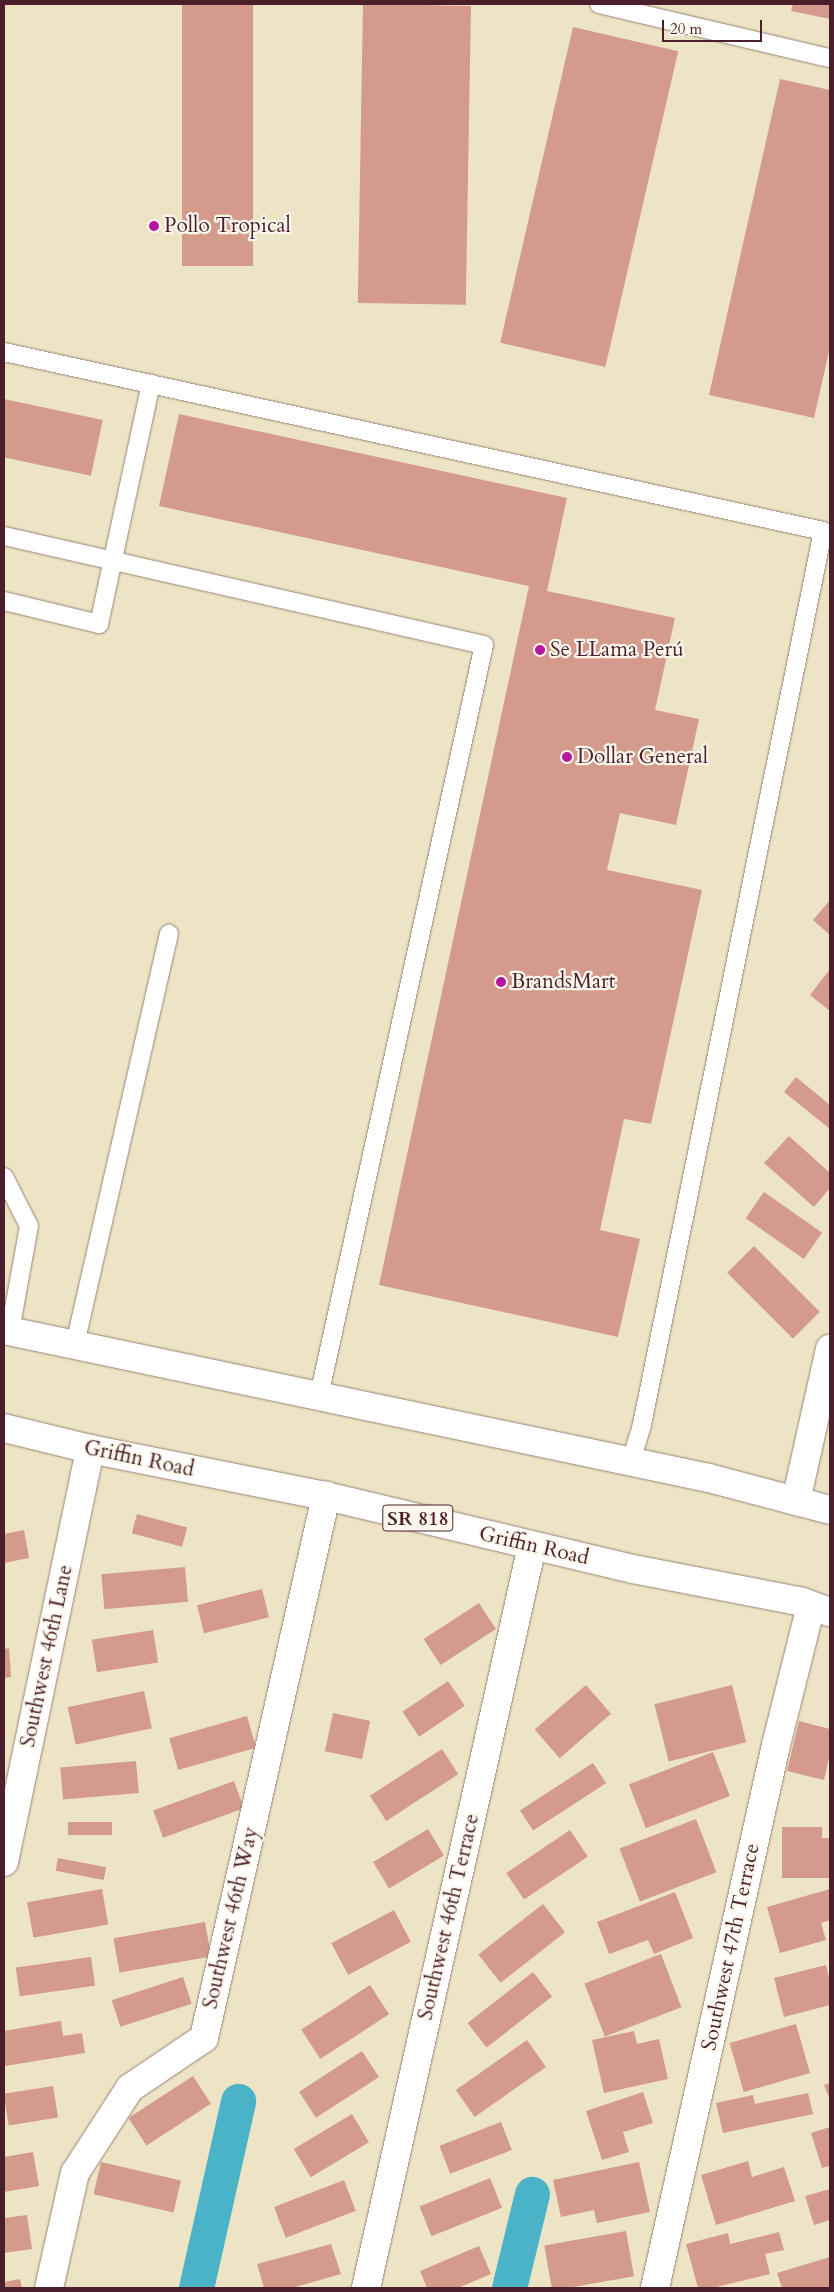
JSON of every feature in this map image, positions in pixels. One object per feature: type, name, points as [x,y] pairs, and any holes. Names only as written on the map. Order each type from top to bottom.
[{"type":"street","points":[[7,1330],[631,1461],[830,1510]]},
{"type":"street","points":[[796,1501],[830,1349]]},
{"type":"street","name":"Griffin Road","points":[[4,1428],[90,1449],[326,1496],[532,1546],[821,1609]]},
{"type":"street","name":"Southwest 46th Lane","points":[[4,1862],[90,1449]]},
{"type":"street","name":"Southwest 46th Way","points":[[49,2288],[75,2173],[130,2088],[204,2038],[326,1496]]},
{"type":"street","name":"Southwest 46th Terrace","points":[[366,2288],[532,1546]]},
{"type":"street","name":"Southwest 47th Terrace","points":[[656,2288],[774,1755],[821,1609]]},
{"type":"lane","points":[[599,4],[830,58]]},
{"type":"lane","points":[[4,352],[823,531],[642,1426],[631,1461]]},
{"type":"lane","points":[[4,602],[99,624],[151,384]]},
{"type":"lane","points":[[4,536],[484,646],[319,1396]]},
{"type":"lane","points":[[75,1344],[169,934]]},
{"type":"lane","points":[[4,1177],[28,1226],[7,1330]]},
{"type":"building","points":[[182,4],[253,4],[253,266],[182,266]]},
{"type":"building","points":[[363,4],[471,6],[466,305],[358,303]]},
{"type":"building","points":[[793,4],[830,4],[830,19],[791,11]]},
{"type":"building","points":[[573,27],[678,51],[605,367],[500,343]]},
{"type":"building","points":[[780,79],[830,90],[830,347],[814,418],[709,395]]},
{"type":"building","points":[[4,399],[103,420],[91,476],[4,457]]},
{"type":"building","points":[[179,414],[567,498],[547,591],[675,618],[655,710],[699,719],[676,825],[620,813],[607,870],[702,890],[651,1124],[624,1119],[600,1230],[640,1239],[618,1337],[379,1285],[529,586],[159,506]]},
{"type":"building","points":[[830,900],[830,935],[813,920]]},
{"type":"building","points":[[830,969],[830,1011],[810,995]]},
{"type":"building","points":[[796,1077],[830,1105],[830,1129],[784,1092]]},
{"type":"building","points":[[789,1136],[830,1173],[830,1188],[814,1207],[764,1163]]},
{"type":"building","points":[[764,1192],[822,1233],[804,1259],[746,1218]]},
{"type":"building","points":[[754,1246],[820,1312],[793,1339],[727,1273]]},
{"type":"building","points":[[137,1514],[187,1527],[182,1547],[132,1533]]},
{"type":"building","points":[[24,1530],[29,1558],[4,1563],[4,1534]]},
{"type":"building","points":[[185,1567],[188,1602],[104,1609],[101,1574]]},
{"type":"building","points":[[262,1589],[269,1617],[204,1633],[197,1605]]},
{"type":"building","points":[[479,1603],[496,1629],[441,1665],[424,1639]]},
{"type":"building","points":[[153,1630],[158,1663],[97,1672],[92,1640]]},
{"type":"building","points":[[9,1648],[11,1677],[4,1678],[4,1649]]},
{"type":"building","points":[[448,1681],[465,1706],[419,1737],[402,1712]]},
{"type":"building","points":[[586,1685],[611,1714],[560,1758],[535,1730]]},
{"type":"building","points":[[732,1685],[746,1742],[669,1762],[654,1704]]},
{"type":"building","points":[[144,1691],[152,1728],[76,1744],[68,1707]]},
{"type":"building","points":[[333,1713],[370,1721],[362,1759],[325,1751]]},
{"type":"building","points":[[247,1716],[256,1748],[178,1770],[169,1738]]},
{"type":"building","points":[[799,1721],[830,1729],[830,1753],[824,1780],[787,1771]]},
{"type":"building","points":[[442,1749],[458,1774],[386,1821],[370,1796]]},
{"type":"building","points":[[713,1752],[730,1796],[646,1828],[629,1784]]},
{"type":"building","points":[[136,1761],[139,1793],[63,1800],[60,1768]]},
{"type":"building","points":[[593,1763],[606,1783],[533,1831],[520,1810]]},
{"type":"building","points":[[234,1781],[244,1808],[163,1838],[153,1810]]},
{"type":"building","points":[[696,1819],[716,1872],[640,1902],[619,1848]]},
{"type":"building","points":[[68,1822],[112,1822],[112,1835],[68,1835]]},
{"type":"building","points":[[782,1827],[822,1827],[822,1838],[830,1838],[830,1878],[782,1878]]},
{"type":"building","points":[[428,1829],[444,1856],[389,1889],[373,1862]]},
{"type":"building","points":[[570,1830],[588,1857],[524,1900],[506,1873]]},
{"type":"building","points":[[58,1858],[106,1867],[104,1880],[56,1871]]},
{"type":"building","points":[[102,1889],[108,1924],[33,1938],[27,1902]]},
{"type":"building","points":[[830,1889],[830,1920],[821,1923],[826,1940],[780,1953],[767,1907]]},
{"type":"building","points":[[675,1892],[693,1938],[654,1954],[648,1940],[609,1954],[597,1922]]},
{"type":"building","points":[[543,1904],[565,1932],[501,1983],[478,1954]]},
{"type":"building","points":[[394,1910],[411,1942],[348,1975],[331,1943]]},
{"type":"building","points":[[205,1922],[211,1956],[119,1973],[113,1938]]},
{"type":"building","points":[[661,1954],[681,2007],[605,2037],[584,1983]]},
{"type":"building","points":[[91,1957],[95,1986],[20,1996],[16,1968]]},
{"type":"building","points":[[826,1965],[830,1982],[830,2005],[784,2017],[774,1978]]},
{"type":"building","points":[[533,1972],[552,1996],[487,2048],[468,2023]]},
{"type":"building","points":[[183,1977],[192,2004],[120,2027],[112,2000]]},
{"type":"building","points":[[370,1985],[389,2014],[320,2059],[301,2030]]},
{"type":"building","points":[[61,2021],[63,2036],[82,2033],[85,2053],[5,2066],[4,2031]]},
{"type":"building","points":[[796,2024],[810,2073],[744,2092],[730,2043]]},
{"type":"building","points":[[634,2031],[637,2044],[659,2039],[668,2079],[604,2093],[592,2040]]},
{"type":"building","points":[[527,2040],[546,2067],[475,2117],[456,2090]]},
{"type":"building","points":[[362,2051],[379,2077],[316,2118],[299,2092]]},
{"type":"building","points":[[193,2076],[211,2104],[146,2146],[128,2118]]},
{"type":"building","points":[[830,2083],[830,2100],[824,2085]]},
{"type":"building","points":[[53,2086],[58,2118],[9,2125],[4,2094]]},
{"type":"building","points":[[643,2092],[653,2123],[623,2132],[629,2152],[602,2160],[586,2111]]},
{"type":"building","points":[[808,2093],[813,2114],[723,2133],[716,2103],[753,2095],[755,2104]]},
{"type":"building","points":[[352,2114],[369,2142],[311,2177],[294,2149]]},
{"type":"building","points":[[501,2122],[512,2150],[450,2174],[439,2146]]},
{"type":"building","points":[[830,2127],[830,2166],[822,2168],[811,2133]]},
{"type":"building","points":[[33,2152],[39,2186],[4,2192],[4,2157]]},
{"type":"building","points":[[748,2161],[752,2177],[784,2167],[795,2201],[716,2225],[701,2175]]},
{"type":"building","points":[[101,2162],[181,2180],[173,2213],[94,2194]]},
{"type":"building","points":[[639,2162],[650,2212],[597,2223],[594,2210],[561,2217],[553,2180]]},
{"type":"building","points":[[490,2178],[502,2208],[432,2236],[420,2206]]},
{"type":"building","points":[[344,2180],[356,2211],[286,2238],[274,2207]]},
{"type":"building","points":[[830,2189],[830,2220],[814,2225],[805,2196]]},
{"type":"building","points":[[27,2215],[32,2249],[4,2253],[4,2218]]},
{"type":"building","points":[[626,2231],[634,2276],[568,2288],[552,2288],[544,2245]]},
{"type":"building","points":[[779,2232],[784,2250],[765,2254],[770,2274],[712,2288],[698,2288],[686,2244],[728,2233],[730,2244]]},
{"type":"building","points":[[331,2244],[341,2274],[292,2288],[264,2288],[257,2264]]},
{"type":"building","points":[[479,2246],[491,2274],[458,2288],[427,2288],[420,2271]]},
{"type":"building","points":[[830,2257],[830,2288],[782,2288],[777,2273]]},
{"type":"building","points":[[20,2279],[22,2288],[4,2288],[4,2282]]},
{"type":"waterway","points":[[196,2288],[238,2101]]},
{"type":"waterway","points":[[509,2288],[532,2194]]},
{"type":"place","name":"Pollo Tropical","points":[[154,226]]},
{"type":"place","name":"Se LLama Perú","points":[[540,650]]},
{"type":"place","name":"Dollar General","points":[[567,757]]},
{"type":"place","name":"BrandsMart","points":[[501,982]]}]
